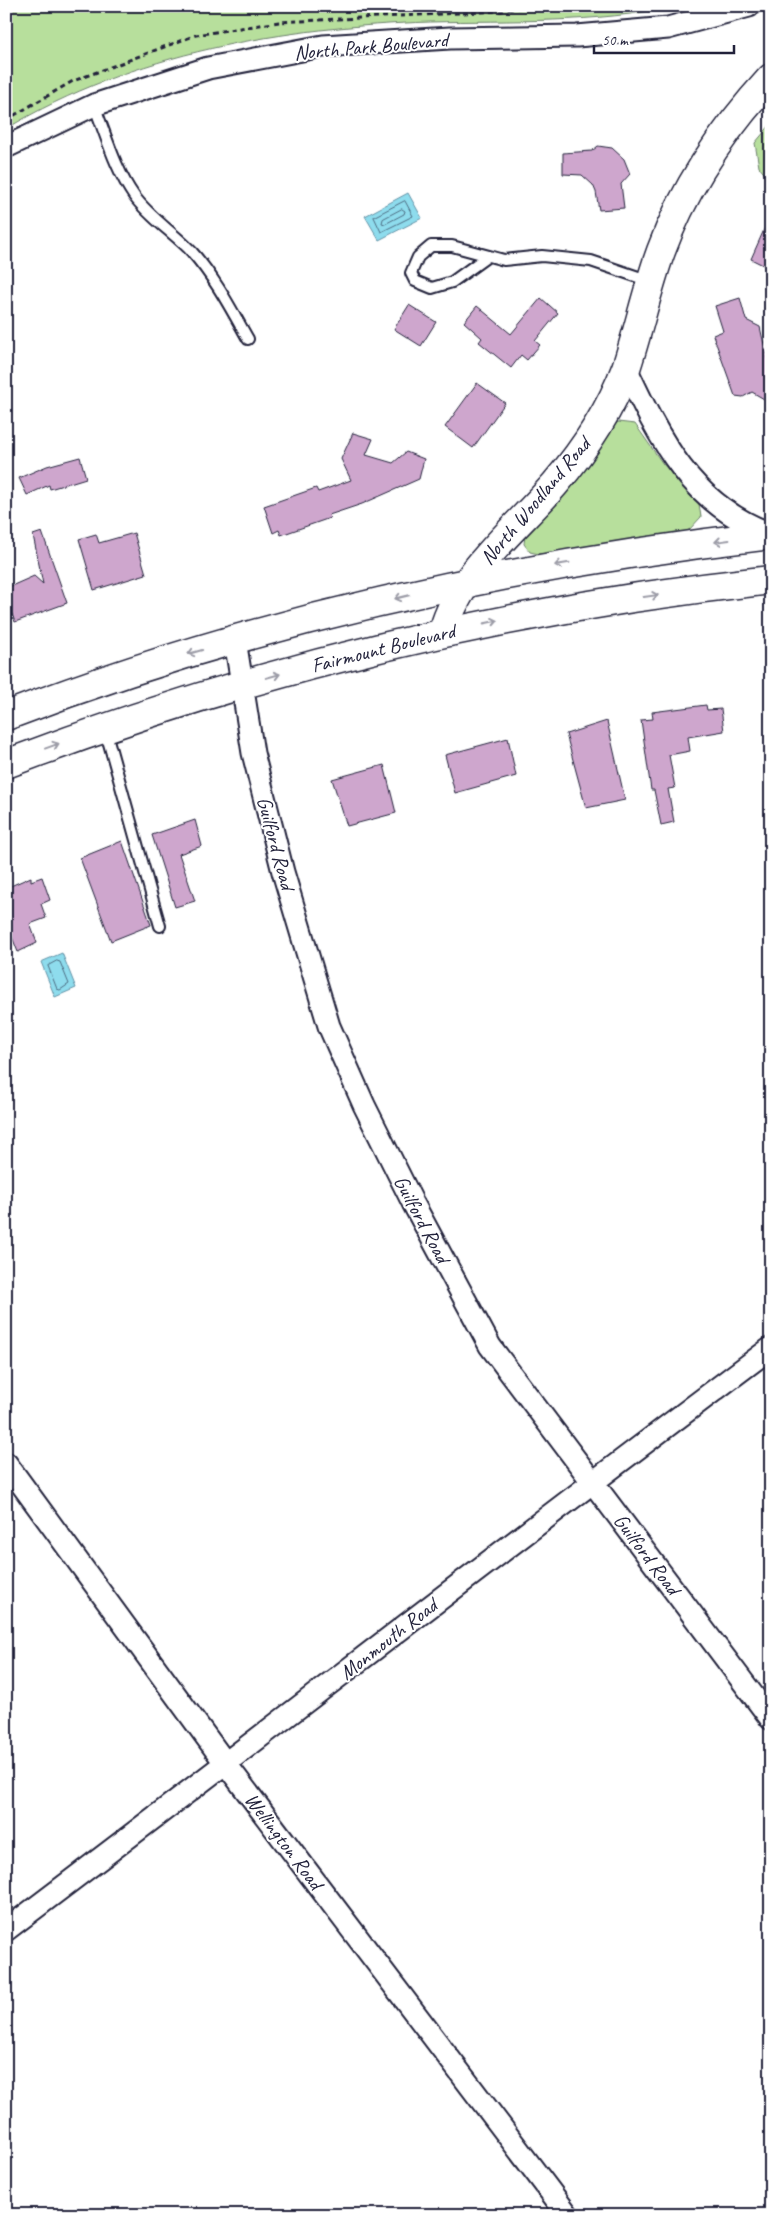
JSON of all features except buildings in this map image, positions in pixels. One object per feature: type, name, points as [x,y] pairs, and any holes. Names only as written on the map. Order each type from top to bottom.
[{"type":"main road","name":"North Woodland Road","points":[[443,632],[450,610],[466,583],[572,464],[599,423],[620,385],[650,282],[670,228],[701,169],[739,114],[771,78]]},
{"type":"main road","name":"Fairmount Boulevard","points":[[6,716],[119,675],[235,640],[402,597],[581,561],[771,535]]},
{"type":"main road","name":"Fairmount Boulevard","points":[[6,764],[105,728],[241,684],[443,632],[558,610],[771,580]]},
{"type":"street","name":"North Park Boulevard","points":[[6,147],[94,104],[208,68],[323,46],[450,38],[577,36],[658,29],[749,6]]},
{"type":"street","points":[[626,368],[659,435],[685,473],[729,514],[771,535]]},
{"type":"street","name":"Guilford Road","points":[[235,640],[254,761],[283,872],[330,1026],[360,1096],[413,1203],[490,1346],[771,1719]]},
{"type":"street","name":"Monmouth Road","points":[[6,1930],[226,1764],[592,1482],[771,1348]]},
{"type":"street","name":"Wellington Road","points":[[6,1463],[226,1764],[568,2215]]},
{"type":"lane","points":[[94,104],[118,167],[134,196],[159,223],[191,251],[212,278],[248,339]]},
{"type":"lane","points":[[488,256],[452,282],[432,288],[415,282],[411,273],[418,257],[431,246],[452,246],[504,260],[542,256],[591,261],[650,282]]},
{"type":"lane","points":[[105,728],[160,926]]},
{"type":"green space","points":[[6,6],[675,6],[615,16],[553,20],[375,25],[320,30],[266,38],[211,49],[105,80],[55,102],[6,129]]},
{"type":"green space","points":[[771,124],[771,182],[759,167],[755,143]]},
{"type":"green space","points":[[618,422],[635,424],[663,464],[699,504],[701,517],[689,530],[673,537],[539,554],[530,552],[524,544],[525,536],[559,498],[609,429]]},
{"type":"water","points":[[408,193],[422,218],[379,240],[365,216]]},
{"type":"water","points":[[62,953],[76,988],[55,997],[41,962]]}]
